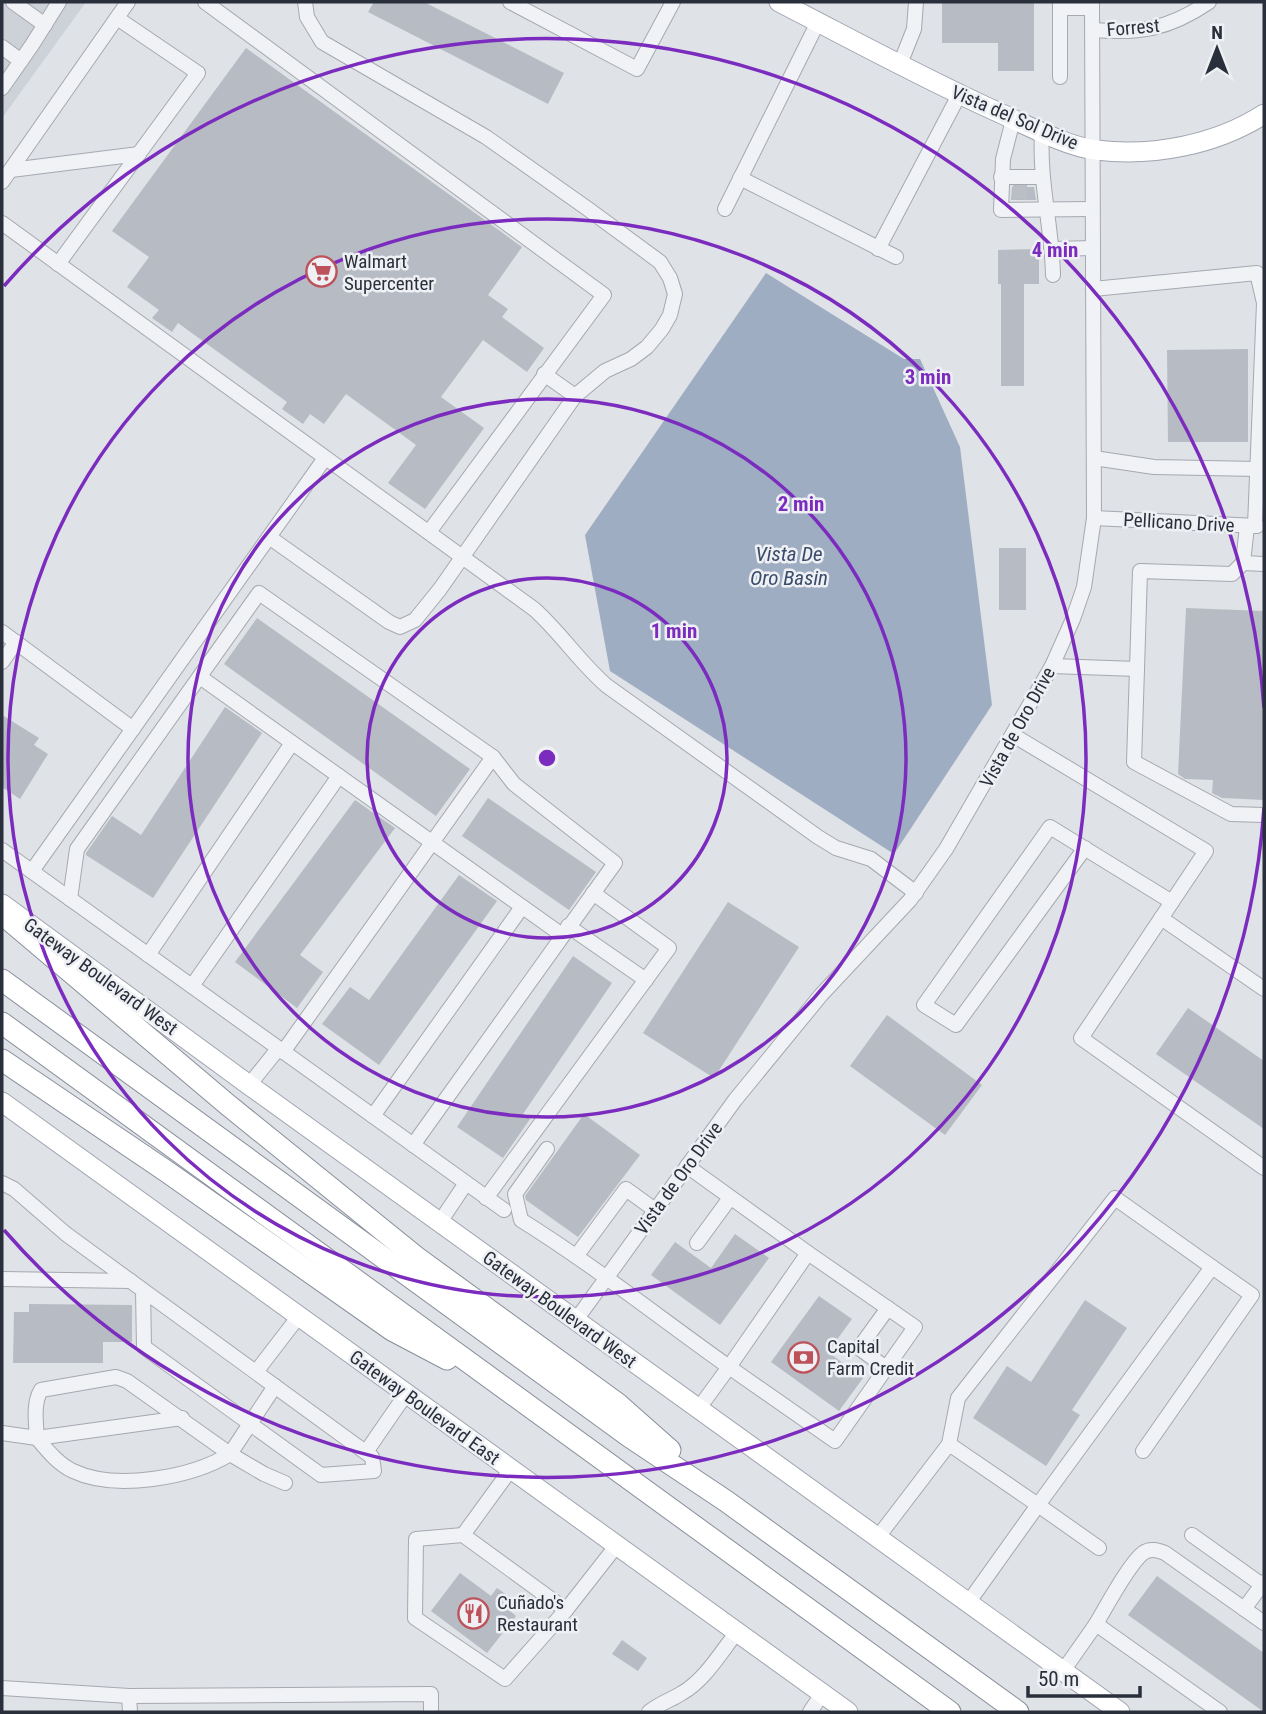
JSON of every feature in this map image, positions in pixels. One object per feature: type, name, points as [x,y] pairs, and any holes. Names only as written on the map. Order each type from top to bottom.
[{"type":"highway","points":[[2,914],[228,1105],[416,1257],[618,1404],[726,1501]]},
{"type":"highway","points":[[2,980],[630,1437],[726,1501],[1018,1712]]},
{"type":"highway","points":[[2,1023],[950,1712]]},
{"type":"highway","points":[[2,1060],[392,1330],[512,1392]]},
{"type":"main road","name":"Vista del Sol Drive","points":[[787,4],[959,95],[1042,133],[1093,150],[1151,151],[1184,146],[1232,131],[1264,114]]},
{"type":"main road","name":"Gateway Boulevard West","points":[[2,904],[1120,1712]]},
{"type":"main road","name":"Gateway Boulevard East","points":[[2,1102],[848,1712]]},
{"type":"street","points":[[13,2],[45,25]]},
{"type":"street","points":[[2,88],[59,2]]},
{"type":"street","points":[[2,182],[128,2]]},
{"type":"street","points":[[205,2],[604,295],[429,532]]},
{"type":"street","points":[[269,537],[389,622],[400,627],[415,620],[440,589],[575,396],[605,371],[631,359],[648,347],[670,315],[675,294],[670,278],[660,262],[486,137],[322,42],[307,17],[305,2]]},
{"type":"street","points":[[510,2],[637,69],[673,2]]},
{"type":"street","points":[[900,64],[915,29],[916,2]]},
{"type":"street","name":"Forrest","points":[[1093,30],[1119,32],[1158,28],[1190,15],[1209,2]]},
{"type":"street","points":[[1060,77],[1060,5],[1092,5]]},
{"type":"street","name":"Vista de Oro Drive","points":[[576,1320],[735,1100],[813,1005],[916,894],[946,849],[1013,735],[1052,666],[1073,619],[1084,587],[1094,518],[1092,5]]},
{"type":"street","points":[[58,264],[198,73],[117,18]]},
{"type":"street","points":[[725,209],[818,22]]},
{"type":"street","points":[[2,47],[21,61]]},
{"type":"street","points":[[878,249],[959,95]]},
{"type":"street","points":[[1013,120],[1001,177],[1001,210],[1020,206],[1048,211],[1092,209]]},
{"type":"street","points":[[1042,133],[1042,177],[1053,249],[1053,275]]},
{"type":"street","points":[[11,170],[139,154]]},
{"type":"street","points":[[1001,177],[1020,181],[1042,177]]},
{"type":"street","points":[[740,178],[896,257]]},
{"type":"street","points":[[2,223],[534,609],[563,636],[590,672],[607,686],[818,837],[836,848],[871,859],[916,894]]},
{"type":"street","points":[[1053,249],[1093,248]]},
{"type":"street","points":[[1093,289],[1257,273],[1264,303],[1256,526],[1243,563],[1232,574],[1140,572],[1134,762],[1231,814],[1264,815]]},
{"type":"street","points":[[544,374],[575,396]]},
{"type":"street","points":[[32,871],[325,458]]},
{"type":"street","points":[[1094,458],[1154,467],[1258,469]]},
{"type":"street","name":"Pellicano Drive","points":[[1094,518],[1256,526]]},
{"type":"street","points":[[1243,563],[1264,564]]},
{"type":"street","points":[[70,899],[77,849],[259,593],[493,758],[514,784],[615,863],[413,1145]]},
{"type":"street","points":[[2,632],[133,729]]},
{"type":"street","points":[[2,662],[16,642]]},
{"type":"street","points":[[1052,666],[1137,669]]},
{"type":"street","points":[[200,677],[522,907],[646,980]]},
{"type":"street","points":[[1013,735],[1206,851],[1081,1038],[1264,1168]]},
{"type":"street","points":[[148,955],[292,743]]},
{"type":"street","points":[[249,1085],[281,1050],[493,758]]},
{"type":"street","points":[[192,986],[339,776]]},
{"type":"street","points":[[1084,848],[956,1025],[925,1005],[1051,827],[1172,902]]},
{"type":"street","points":[[2,850],[504,1210]]},
{"type":"street","points":[[486,1198],[669,948],[593,893]]},
{"type":"street","points":[[373,1116],[522,907]]},
{"type":"street","points":[[1161,918],[1264,989]]},
{"type":"street","points":[[547,1149],[515,1194],[521,1220],[577,1255],[606,1279],[835,1441],[915,1326],[687,1166]]},
{"type":"street","points":[[2,1183],[13,1189],[66,1234],[137,1285],[366,1452],[372,1457],[374,1471],[321,1475],[144,1348],[137,1285]]},
{"type":"street","points":[[440,1222],[466,1183]]},
{"type":"street","points":[[577,1255],[626,1189],[655,1210]]},
{"type":"street","points":[[697,1243],[730,1198]]},
{"type":"street","points":[[878,1537],[949,1444],[958,1398],[1115,1198],[1252,1295],[1143,1451]]},
{"type":"street","points":[[699,1408],[808,1253]]},
{"type":"street","points":[[968,1603],[1212,1267]]},
{"type":"street","points":[[2,1279],[137,1285]]},
{"type":"street","points":[[886,1368],[859,1348],[888,1308]]},
{"type":"street","points":[[256,1372],[299,1316]]},
{"type":"street","points":[[275,1386],[230,1454],[212,1464],[158,1478],[111,1481],[92,1478],[70,1469],[37,1438],[36,1411],[41,1390],[116,1377],[127,1381],[182,1418],[230,1454],[285,1483]]},
{"type":"street","points":[[366,1452],[406,1394]]},
{"type":"street","points":[[2,1433],[37,1438],[182,1418]]},
{"type":"street","points":[[949,1444],[1099,1548]]},
{"type":"street","points":[[463,1535],[511,1469]]},
{"type":"street","points":[[566,1610],[463,1535],[416,1539],[415,1618],[505,1679],[566,1610],[617,1545]]},
{"type":"street","points":[[1192,1535],[1263,1584],[1244,1609]]},
{"type":"street","points":[[1063,1671],[1144,1552],[1155,1550],[1165,1553],[1264,1623]]},
{"type":"street","points":[[1096,1624],[1220,1712]]},
{"type":"street","points":[[649,1712],[682,1693],[699,1679],[737,1632]]},
{"type":"street","points":[[2,1688],[129,1696],[431,1694],[431,1712]]},
{"type":"street","points":[[810,1712],[822,1694]]},
{"type":"street","points":[[129,1696],[130,1712]]},
{"type":"shaded area","points":[[2,2],[86,2],[2,118]]},
{"type":"water","name":"Vista De Oro Basin","points":[[766,273],[904,359],[920,359],[960,447],[992,705],[894,854],[610,671],[585,535]]},
{"type":"building","points":[[374,2],[424,2],[564,73],[548,104],[368,12]]},
{"type":"building","points":[[942,2],[1034,2],[1034,71],[998,71],[998,43],[942,43]]},
{"type":"building","name":"Walmart Supercenter","points":[[246,48],[522,247],[488,295],[508,309],[502,317],[544,348],[527,372],[483,340],[441,397],[484,428],[425,509],[388,483],[416,445],[346,394],[324,424],[310,414],[303,424],[282,409],[287,402],[178,323],[172,332],[152,318],[159,310],[127,287],[149,257],[112,231]]},
{"type":"building","points":[[1012,187],[1034,187],[1036,200],[1011,200]]},
{"type":"building","points":[[1039,249],[1039,284],[1024,284],[1024,386],[1001,386],[1001,284],[998,284],[998,250]]},
{"type":"building","points":[[1248,349],[1248,442],[1168,442],[1167,350]]},
{"type":"building","points":[[999,548],[1026,548],[1026,610],[999,610]]},
{"type":"building","points":[[1186,608],[1264,611],[1264,800],[1222,798],[1212,793],[1213,780],[1185,779],[1178,774]]},
{"type":"building","points":[[257,618],[470,769],[436,816],[224,664]]},
{"type":"building","points":[[225,707],[262,733],[153,898],[86,853],[112,816],[141,835]]},
{"type":"building","points":[[2,715],[39,738],[34,745],[48,754],[20,799],[2,787]]},
{"type":"building","points":[[488,798],[596,872],[569,910],[462,836]]},
{"type":"building","points":[[355,800],[395,828],[300,955],[323,972],[297,1008],[235,962]]},
{"type":"building","points":[[459,875],[497,901],[379,1065],[322,1024],[350,987],[369,1000]]},
{"type":"building","points":[[728,902],[799,947],[714,1078],[643,1033]]},
{"type":"building","points":[[573,956],[612,983],[523,1114],[530,1119],[503,1158],[457,1127]]},
{"type":"building","points":[[1188,1008],[1264,1061],[1264,1129],[1156,1054]]},
{"type":"building","points":[[887,1015],[982,1085],[945,1135],[850,1066]]},
{"type":"building","points":[[584,1114],[640,1155],[578,1237],[526,1200],[525,1196]]},
{"type":"building","points":[[735,1234],[769,1258],[720,1325],[651,1275],[675,1242],[711,1268]]},
{"type":"building","name":"Capital Farm Credit","points":[[819,1296],[852,1319],[828,1352],[863,1378],[839,1411],[771,1362]]},
{"type":"building","points":[[1085,1300],[1127,1328],[1072,1410],[1080,1415],[1046,1466],[973,1418],[1007,1366],[1031,1382]]},
{"type":"building","points":[[29,1304],[132,1305],[132,1342],[103,1342],[103,1363],[13,1363],[14,1312],[29,1312]]},
{"type":"building","name":"Cuñado's Restaurant","points":[[460,1573],[491,1596],[497,1588],[511,1598],[504,1606],[516,1616],[487,1653],[431,1611]]},
{"type":"building","points":[[1157,1576],[1264,1653],[1264,1712],[1128,1615]]},
{"type":"building","points":[[622,1640],[647,1658],[638,1671],[612,1654]]},
{"type":"tunnel","points":[[1020,185],[1020,201]]},
{"type":"place","name":"Walmart Supercenter","points":[[321,272]]},
{"type":"place","name":"Capital Farm Credit","points":[[804,1357]]},
{"type":"place","name":"Cuñado's Restaurant","points":[[474,1613]]}]
